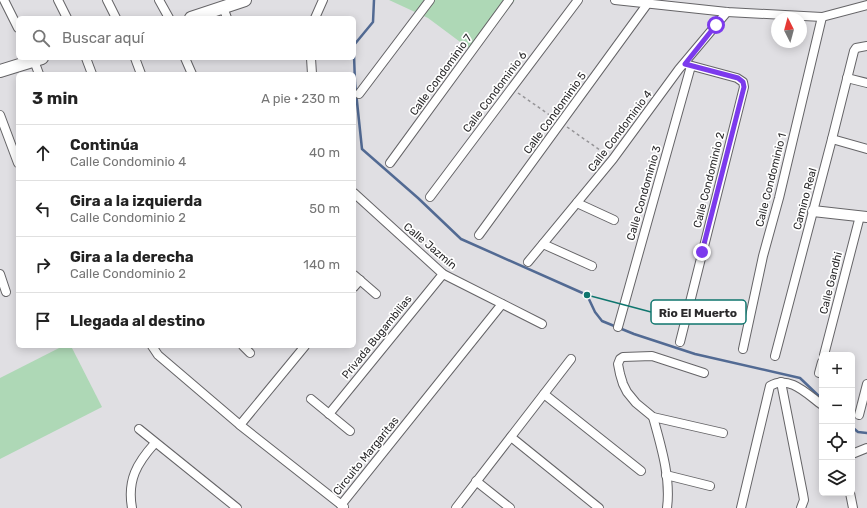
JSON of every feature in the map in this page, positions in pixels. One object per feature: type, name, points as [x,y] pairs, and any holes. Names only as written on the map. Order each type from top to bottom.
[{"type":"main road","points":[[204,16],[225,13],[245,0]]},
{"type":"main road","points":[[0,70],[33,60]]},
{"type":"street","points":[[4,0],[16,24]]},
{"type":"street","points":[[58,0],[66,16]]},
{"type":"street","points":[[107,0],[115,16]]},
{"type":"street","points":[[160,0],[167,16]]},
{"type":"street","points":[[316,16],[323,0]]},
{"type":"street","points":[[359,94],[430,0]]},
{"type":"street","name":"Calle Condominio 7","points":[[390,163],[509,0]]},
{"type":"street","name":"Calle Condominio 6","points":[[430,197],[578,0]]},
{"type":"street","points":[[615,0],[727,12],[822,17],[867,5]]},
{"type":"street","name":"Calle Condominio 5","points":[[479,235],[648,3]]},
{"type":"street","name":"Calle Condominio 4","points":[[528,262],[613,160],[679,69],[688,65],[727,12]]},
{"type":"street","name":"Calle Condominio 1","points":[[743,349],[763,256],[779,198],[822,17]]},
{"type":"street","name":"Camino Real","points":[[775,356],[854,51],[856,48],[867,46]]},
{"type":"street","points":[[36,60],[39,72]]},
{"type":"street","points":[[87,60],[91,72]]},
{"type":"street","points":[[136,60],[140,72]]},
{"type":"street","points":[[186,60],[191,72]]},
{"type":"street","points":[[311,60],[312,72]]},
{"type":"street","name":"Calle Condominio 3","points":[[618,327],[688,65]]},
{"type":"street","name":"Calle Condominio 2","points":[[680,342],[744,87],[743,82],[738,78],[688,65]]},
{"type":"street","points":[[847,78],[867,83]]},
{"type":"street","points":[[0,115],[16,158]]},
{"type":"street","points":[[832,139],[867,149]]},
{"type":"street","name":"Calle Jazmín","points":[[356,195],[443,274],[542,324]]},
{"type":"street","points":[[577,203],[614,220]]},
{"type":"street","points":[[813,211],[863,217]]},
{"type":"street","name":"Calle Gandhi","points":[[825,352],[863,217]]},
{"type":"street","points":[[543,244],[592,266]]},
{"type":"street","points":[[0,274],[6,292]]},
{"type":"street","name":"Privada Bugambilias","points":[[329,414],[443,274]]},
{"type":"street","points":[[357,277],[376,294]]},
{"type":"street","name":"Circuito Margaritas","points":[[153,348],[158,355],[240,425],[343,506],[502,304]]},
{"type":"street","points":[[245,348],[250,352]]},
{"type":"street","points":[[240,425],[303,348]]},
{"type":"street","points":[[704,373],[652,356],[623,357],[620,359],[618,364],[627,392],[636,403],[653,417],[723,433]]},
{"type":"street","points":[[456,508],[571,359]]},
{"type":"street","points":[[781,382],[804,500],[801,508]]},
{"type":"street","points":[[740,508],[770,386],[781,382],[790,383],[797,386],[819,403]]},
{"type":"street","points":[[859,415],[867,384]]},
{"type":"street","points":[[544,394],[642,471]]},
{"type":"street","points":[[312,400],[350,431]]},
{"type":"street","points":[[653,417],[662,447],[666,475],[667,508]]},
{"type":"street","points":[[139,429],[237,508]]},
{"type":"street","points":[[511,437],[599,508]]},
{"type":"street","points":[[132,508],[130,496],[135,470],[141,459],[155,443]]},
{"type":"street","points":[[855,453],[867,448]]},
{"type":"street","points":[[666,475],[710,486]]},
{"type":"street","points":[[476,481],[510,508]]},
{"type":"street","points":[[851,496],[853,508]]},
{"type":"green space","points":[[389,0],[515,0],[475,53],[428,18]]},
{"type":"green space","points":[[59,348],[72,348],[102,407],[0,459],[0,378]]},
{"type":"waterway","points":[[356,43],[373,22],[374,0]]},
{"type":"waterway","points":[[354,60],[355,72]]},
{"type":"waterway","points":[[356,92],[362,149],[418,198],[461,239],[587,295],[595,312],[602,321],[634,334],[695,354],[800,378],[819,396]]},
{"type":"waterway","points":[[855,430],[858,432],[867,433]]},
{"type":"place","name":"Rio El Muerto","points":[[587,295]]},
{"type":"route","points":[[702,252],[744,87],[743,82],[738,78],[685,64],[716,25]]}]
